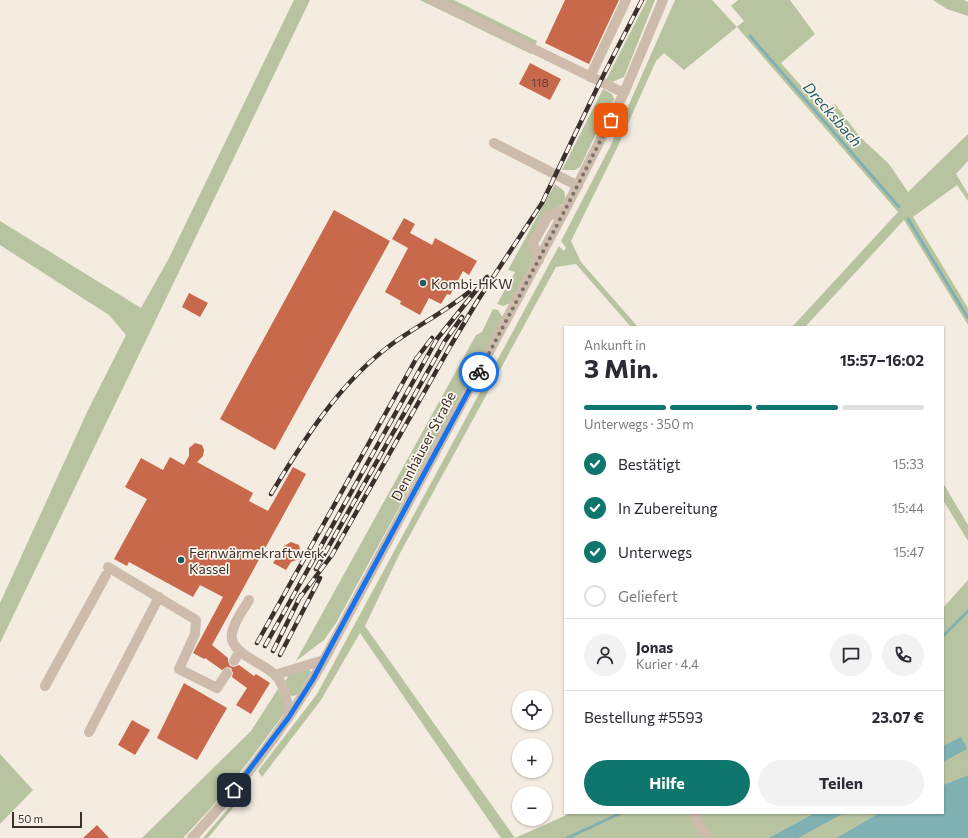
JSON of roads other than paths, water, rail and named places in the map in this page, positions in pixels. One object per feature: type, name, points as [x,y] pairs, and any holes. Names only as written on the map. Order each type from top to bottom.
[{"type":"street","points":[[433,0],[624,93]]},
{"type":"street","points":[[590,77],[626,0]]},
{"type":"street","name":"Dennhäuser Straße","points":[[192,838],[234,790],[289,717],[324,660],[578,186],[624,93],[663,0]]},
{"type":"street","points":[[494,143],[578,186]]},
{"type":"street","points":[[45,686],[107,571],[158,597],[196,620],[195,634],[179,669],[217,688],[227,673]]},
{"type":"street","points":[[89,732],[158,597]]},
{"type":"street","points":[[249,600],[232,633],[234,644],[240,651],[275,675],[288,703],[289,717]]},
{"type":"street","points":[[234,662],[240,651]]},
{"type":"street","points":[[275,675],[324,660]]},
{"type":"street","points":[[695,814],[707,838]]},
{"type":"water","points":[[961,737],[967,749],[944,761],[944,746]]},
{"type":"water","points":[[968,775],[968,838],[836,838],[877,814],[944,814],[944,785]]},
{"type":"water","points":[[813,814],[842,814],[798,838],[769,838]]},
{"type":"waterway","name":"Drecksbach","points":[[750,36],[899,207]]},
{"type":"waterway","name":"Drecksbach","points":[[908,219],[968,318]]},
{"type":"waterway","points":[[944,635],[968,611]]},
{"type":"waterway","points":[[567,838],[619,814]]},
{"type":"railway","points":[[298,600],[332,555],[451,345],[478,300],[542,203],[600,82],[642,0]]},
{"type":"railway","points":[[265,646],[437,339],[487,277]]},
{"type":"railway","points":[[271,494],[309,434],[337,396],[353,379],[388,347],[469,292]]},
{"type":"railway","points":[[316,569],[445,341],[462,317]]},
{"type":"railway","points":[[257,643],[416,359],[432,338]]},
{"type":"railway","points":[[280,655],[320,578]]},
{"type":"railway","points":[[273,651],[301,595]]},
{"type":"place","name":"Kombi-HKW","points":[[423,283]]},
{"type":"place","name":"Fernwärmekraftwerk Kassel","points":[[181,560]]}]
